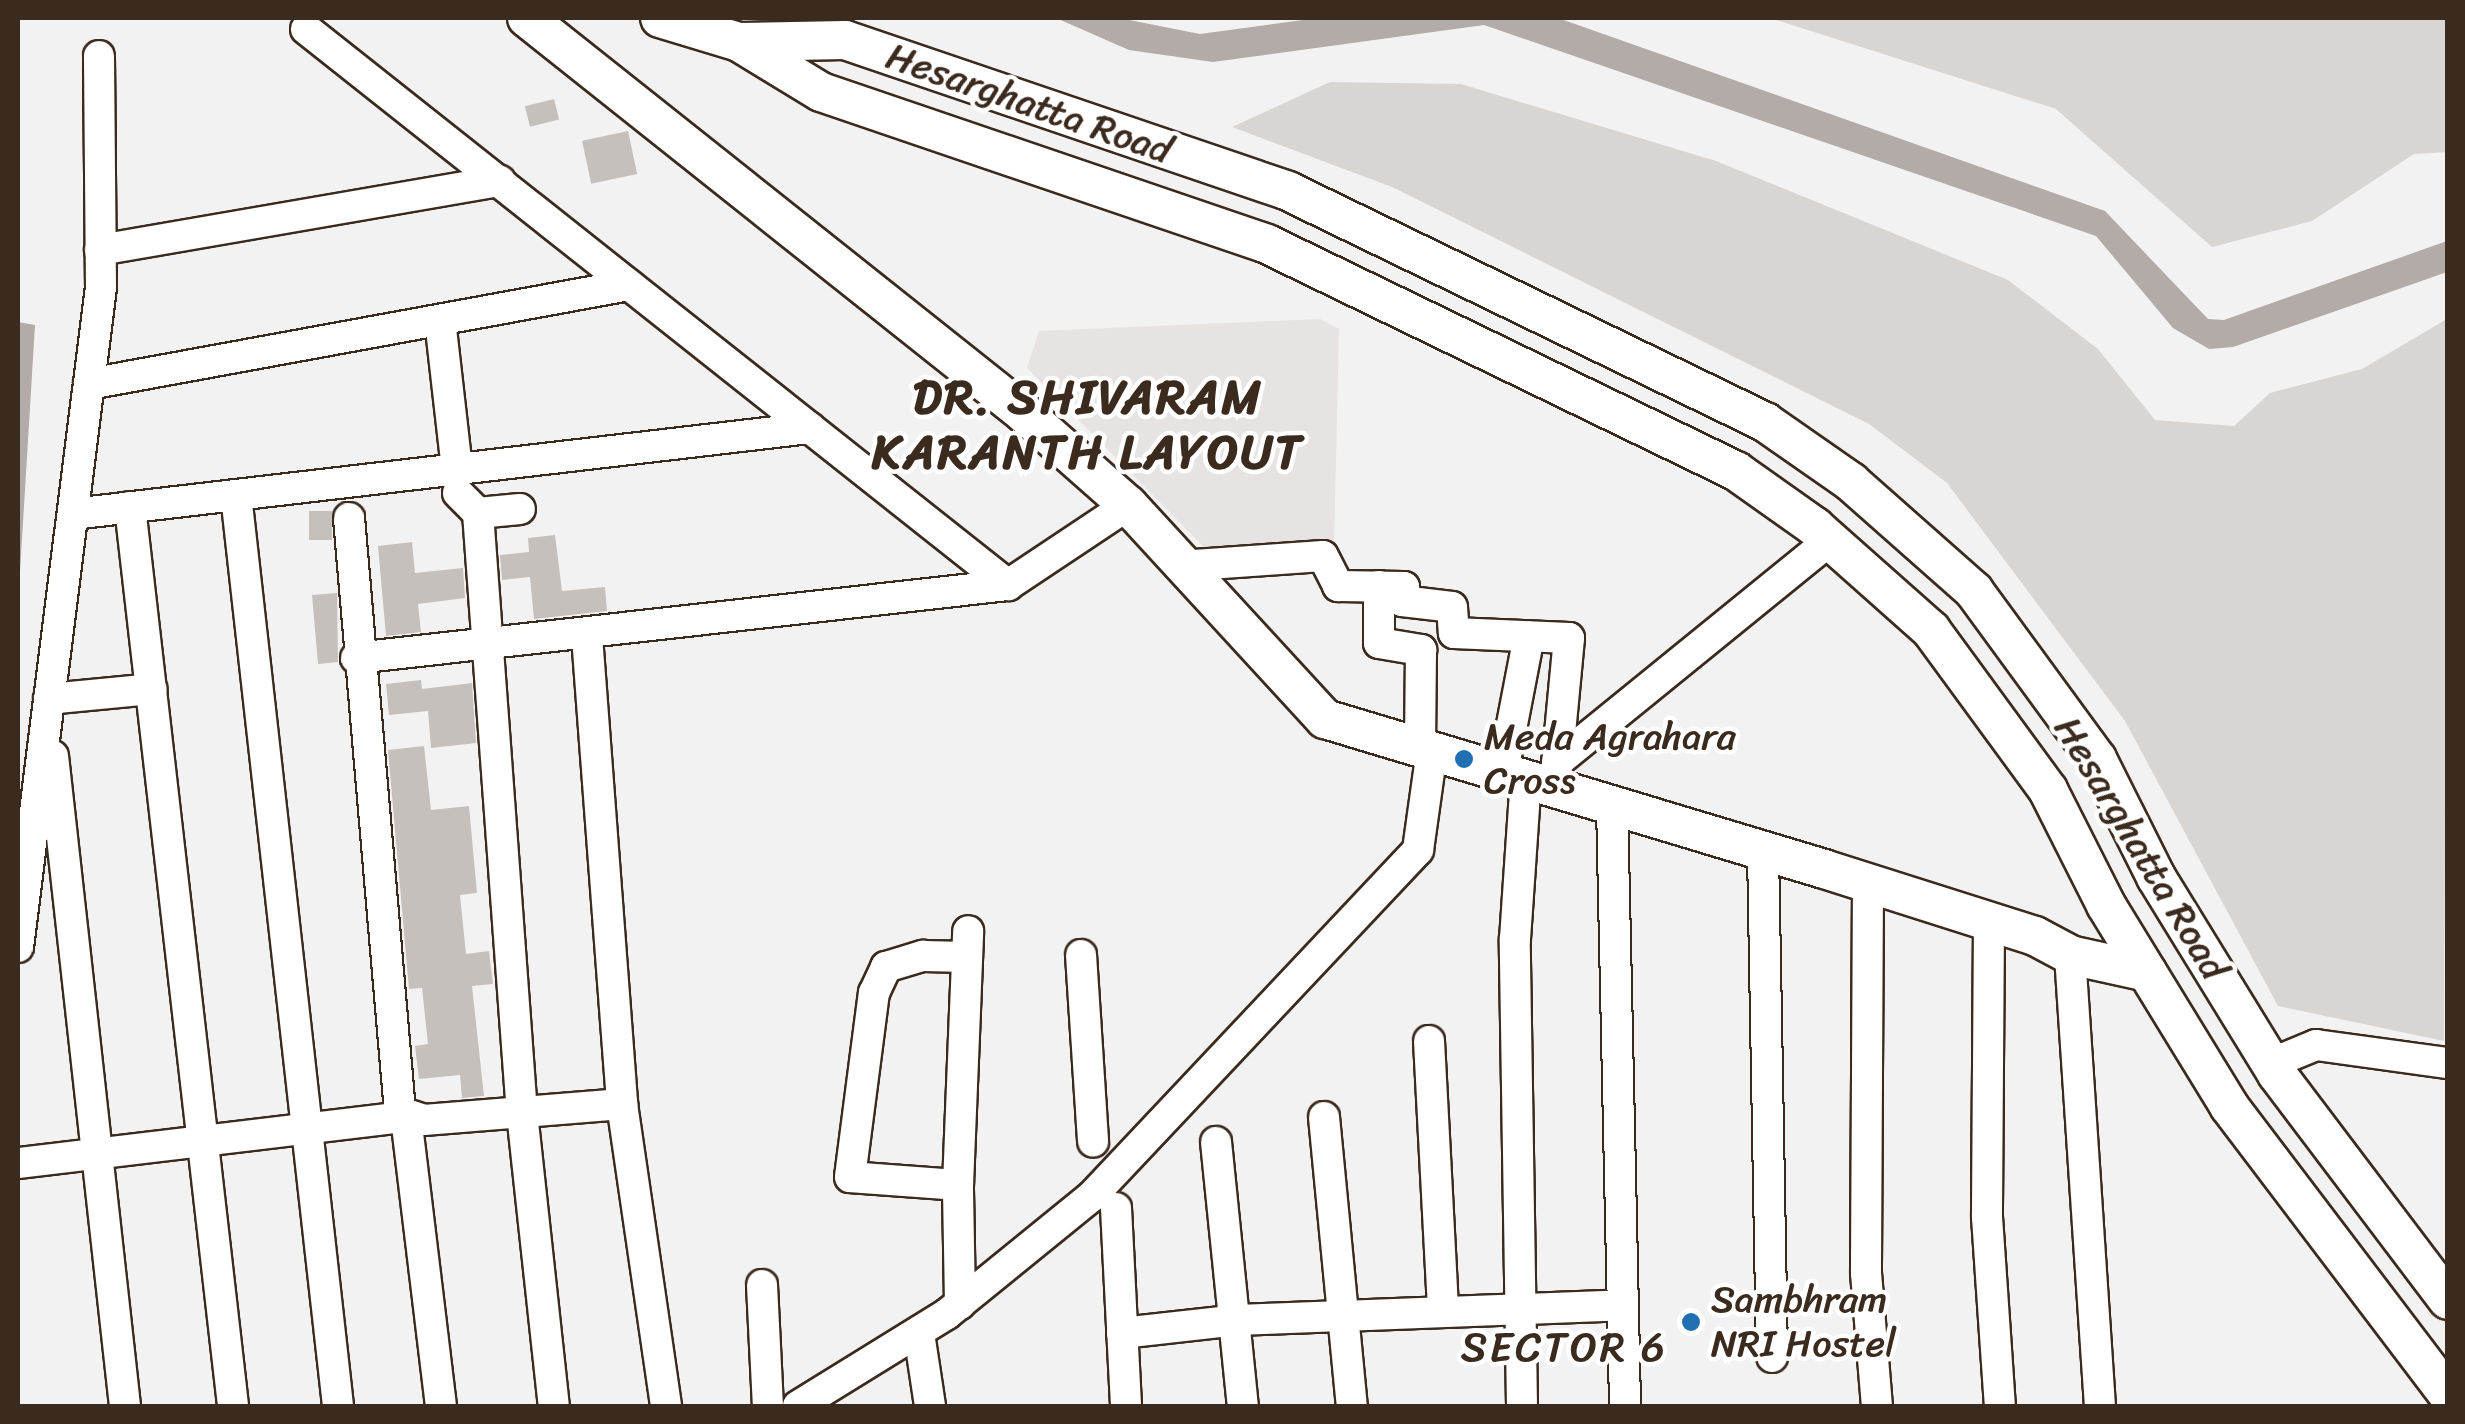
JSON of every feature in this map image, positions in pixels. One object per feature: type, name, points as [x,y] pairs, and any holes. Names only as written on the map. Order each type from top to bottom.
[{"type":"main road","name":"Hesarghatta Road","points":[[528,18],[1025,414],[1128,505],[1180,566],[1325,718],[1535,774],[1612,804],[1989,922],[2070,955],[2148,972]]},
{"type":"main road","points":[[660,18],[738,42]]},
{"type":"main road","name":"Hesarghatta Road","points":[[738,42],[846,40],[1288,191],[1765,422],[1851,482],[1974,591],[2096,760],[2156,877],[2270,1064],[2435,1264],[2448,1300]]},
{"type":"main road","name":"Hesarghatta Road","points":[[738,42],[820,92],[1267,244],[1415,310],[1736,472],[1830,540],[1931,630],[2048,790],[2148,972],[2229,1106],[2448,1395]]},
{"type":"street","points":[[306,29],[1008,585]]},
{"type":"street","points":[[18,948],[89,384],[100,250],[99,56]]},
{"type":"street","points":[[100,250],[500,180]]},
{"type":"street","points":[[89,384],[629,285]]},
{"type":"street","points":[[440,320],[490,647],[522,1113],[554,1406]]},
{"type":"street","points":[[72,514],[236,494],[464,492],[810,428]]},
{"type":"street","points":[[464,492],[520,509]]},
{"type":"street","points":[[236,494],[338,1406]]},
{"type":"street","points":[[356,658],[490,647],[1008,585],[1128,505]]},
{"type":"street","points":[[130,507],[233,1406]]},
{"type":"street","points":[[349,518],[356,658],[390,1043],[406,1117],[440,1406]]},
{"type":"street","points":[[1535,774],[1830,540]]},
{"type":"street","points":[[1180,566],[1323,556],[1338,586],[1404,587],[1402,601],[1452,607],[1454,633],[1569,638],[1535,774],[1515,939],[1522,1406]]},
{"type":"street","points":[[803,1406],[960,1304],[1091,1196],[1418,850],[1426,748],[1421,650],[1380,644],[1379,586]]},
{"type":"street","points":[[587,636],[622,1104],[666,1406]]},
{"type":"street","points":[[1528,636],[1535,774]]},
{"type":"street","points":[[48,704],[152,689]]},
{"type":"street","points":[[48,704],[126,1406]]},
{"type":"street","points":[[1612,804],[1625,1406]]},
{"type":"street","points":[[1763,850],[1772,1356]]},
{"type":"street","points":[[1868,883],[1866,1273],[1877,1406]]},
{"type":"street","points":[[1989,922],[1987,1217],[2000,1406]]},
{"type":"street","points":[[958,1185],[836,1176],[874,993],[886,967],[967,944],[958,1185],[960,1304]]},
{"type":"street","points":[[1081,955],[1093,1142]]},
{"type":"street","points":[[2070,955],[2100,1406]]},
{"type":"street","points":[[1429,1041],[1443,1309]]},
{"type":"street","points":[[2270,1064],[2316,1046],[2448,1062]]},
{"type":"street","points":[[18,1163],[406,1117],[622,1104]]},
{"type":"street","points":[[1324,1117],[1352,1406]]},
{"type":"street","points":[[1216,1142],[1243,1406]]},
{"type":"street","points":[[1116,1208],[1126,1406]]},
{"type":"street","points":[[762,1285],[768,1406]]},
{"type":"street","points":[[1122,1333],[1236,1320],[1344,1314],[1621,1306]]},
{"type":"street","points":[[919,1333],[930,1406]]},
{"type":"shaded area","points":[[1056,18],[1119,18],[1200,34],[1317,18],[1558,18],[2105,211],[2208,319],[2224,320],[2447,241],[2447,272],[2233,347],[2209,349],[2173,328],[2096,236],[1484,25],[1213,62],[1129,50]]},
{"type":"shaded area","points":[[1770,18],[2447,18],[2447,152],[2414,154],[2312,221],[2212,247],[2056,109]]},
{"type":"shaded area","points":[[1330,82],[1461,84],[1716,161],[2008,280],[2098,349],[2155,420],[2234,426],[2270,393],[2362,369],[2447,319],[2444,1041],[2278,1006],[2125,721],[1947,483],[1869,424],[1392,187],[1232,127]]},
{"type":"shaded area","points":[[1320,319],[1339,329],[1334,547],[1209,552],[1027,368],[1039,331]]},
{"type":"shaded area","points":[[18,322],[35,325],[18,605]]},
{"type":"building","points":[[554,99],[559,119],[530,127],[525,106]]},
{"type":"building","points":[[628,131],[637,174],[591,184],[582,141]]},
{"type":"building","points":[[309,511],[332,511],[332,540],[309,540]]},
{"type":"building","points":[[555,535],[562,591],[605,587],[607,611],[534,619],[530,577],[502,580],[500,555],[529,552],[528,538]]},
{"type":"building","points":[[412,542],[415,573],[463,568],[465,598],[418,604],[421,632],[386,636],[378,546]]},
{"type":"building","points":[[337,593],[338,662],[318,664],[312,595]]},
{"type":"building","points":[[421,680],[422,689],[472,683],[476,743],[431,748],[428,711],[389,715],[386,684]]},
{"type":"building","points":[[424,746],[431,810],[469,806],[477,893],[460,895],[466,954],[489,951],[493,984],[472,986],[484,1096],[462,1098],[460,1075],[419,1079],[415,1046],[428,1044],[422,988],[409,989],[388,750]]},
{"type":"place","name":"Meda Agrahara Cross","points":[[1464,759]]},
{"type":"place","name":"Sambhram NRI Hostel","points":[[1691,1322]]},
{"type":"district","name":"DR. SHIVARAM KARANTH LAYOUT","points":[[1088,424]]},
{"type":"district","name":"SECTOR 6","points":[[1564,1347]]}]
